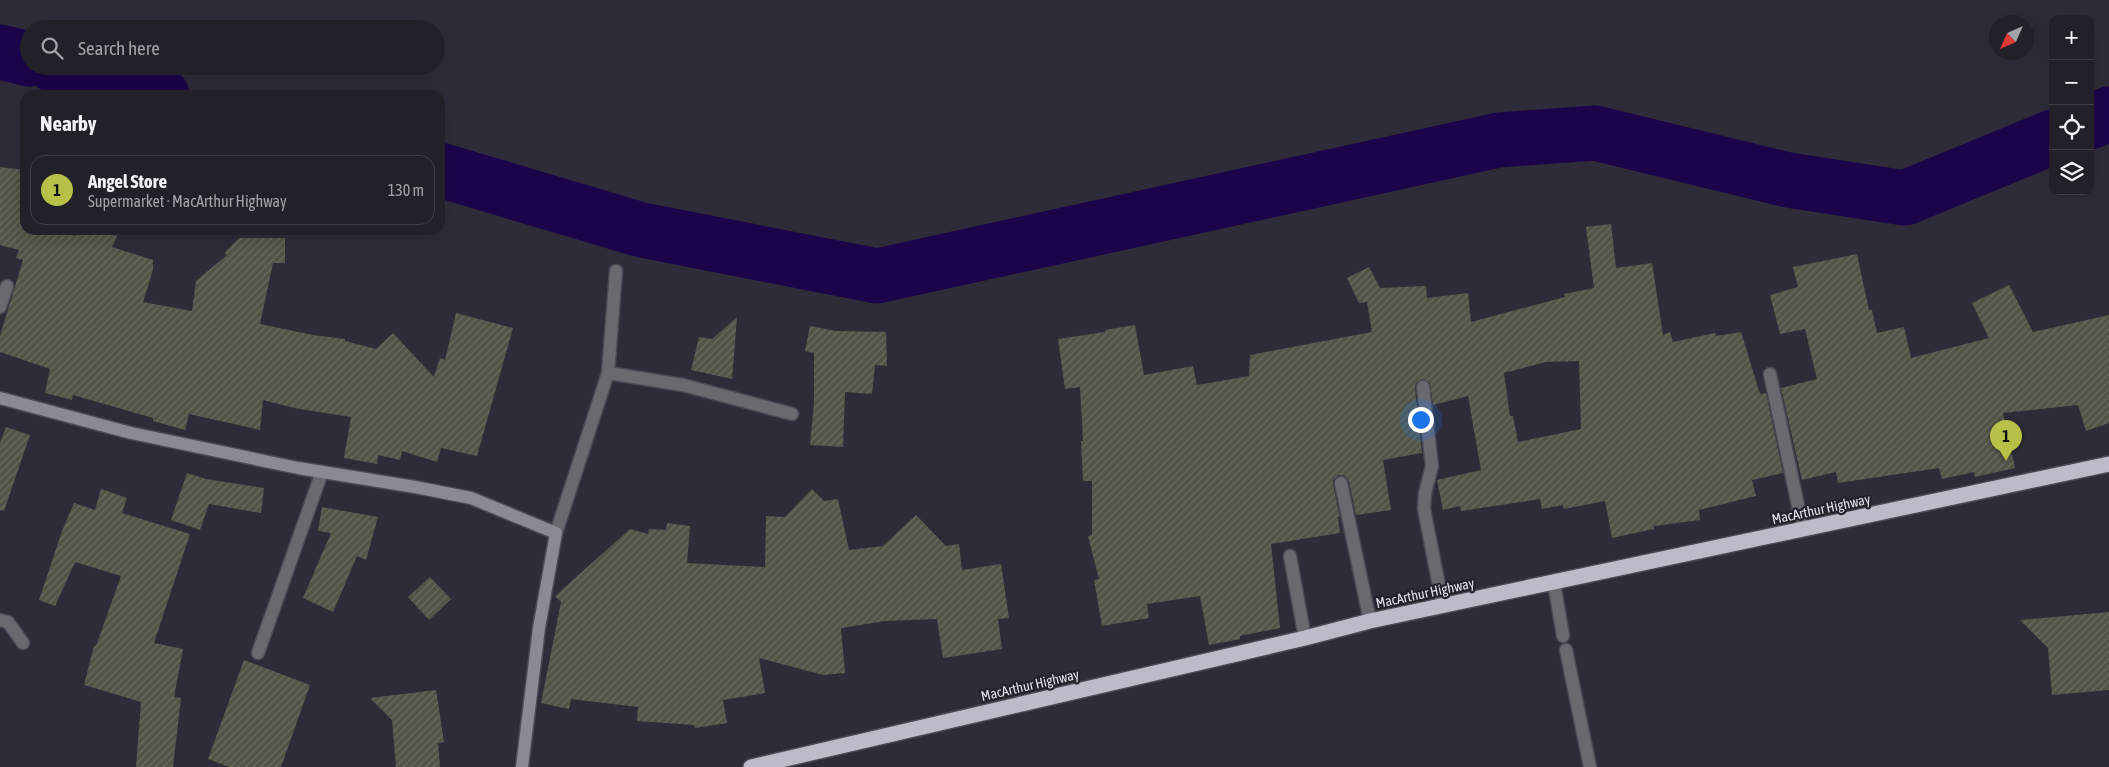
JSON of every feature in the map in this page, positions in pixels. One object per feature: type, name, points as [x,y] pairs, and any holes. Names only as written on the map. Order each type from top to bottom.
[{"type":"highway","name":"MacArthur Highway","points":[[751,767],[1305,638],[1370,621],[2109,464]]},
{"type":"street","points":[[522,767],[539,628],[556,533],[608,373],[616,271]]},
{"type":"street","points":[[0,307],[7,286]]},
{"type":"street","points":[[608,373],[683,385],[792,414]]},
{"type":"street","points":[[1770,374],[1803,530]]},
{"type":"street","points":[[1423,387],[1432,466],[1425,493],[1424,509],[1443,606]]},
{"type":"street","points":[[0,398],[131,433],[322,472],[415,486],[470,498],[556,533]]},
{"type":"street","points":[[258,653],[322,472]]},
{"type":"street","points":[[1341,483],[1370,621]]},
{"type":"street","points":[[1290,556],[1305,638]]},
{"type":"street","points":[[1554,583],[1563,636]]},
{"type":"street","points":[[0,620],[8,622],[23,643]]},
{"type":"street","points":[[1566,650],[1590,767]]},
{"type":"building","points":[[0,167],[20,169],[20,235],[114,235],[117,236],[112,247],[153,260],[153,270],[143,302],[192,311],[196,281],[227,255],[224,253],[239,238],[285,238],[285,263],[273,263],[260,324],[313,335],[345,339],[345,341],[376,349],[393,333],[434,377],[440,358],[445,360],[456,313],[513,328],[477,456],[441,448],[437,462],[402,451],[400,460],[378,455],[377,464],[344,458],[351,417],[294,408],[263,400],[260,430],[189,414],[185,430],[153,421],[153,418],[73,395],[72,400],[45,393],[50,369],[0,352],[0,336],[23,260],[16,258],[19,250],[0,245]]},
{"type":"building","points":[[1611,224],[1616,268],[1652,263],[1663,335],[1670,332],[1673,342],[1715,333],[1716,336],[1741,332],[1760,394],[1766,393],[1783,473],[1752,480],[1756,496],[1699,510],[1700,520],[1654,526],[1654,529],[1612,538],[1605,501],[1564,509],[1563,505],[1542,509],[1540,499],[1461,511],[1460,506],[1443,510],[1437,480],[1481,470],[1468,396],[1433,405],[1430,383],[1422,379],[1416,383],[1415,388],[1422,453],[1383,460],[1391,510],[1356,515],[1349,481],[1344,475],[1339,475],[1333,480],[1333,484],[1340,517],[1338,517],[1340,533],[1271,544],[1280,628],[1240,636],[1240,639],[1209,645],[1200,596],[1147,604],[1149,618],[1102,626],[1094,580],[1099,579],[1088,536],[1092,535],[1092,481],[1083,481],[1080,387],[1065,389],[1058,339],[1105,332],[1105,330],[1135,325],[1144,375],[1193,366],[1197,385],[1249,376],[1250,355],[1372,332],[1367,302],[1359,303],[1347,278],[1369,267],[1380,288],[1426,286],[1427,298],[1468,293],[1471,322],[1565,297],[1564,294],[1594,288],[1586,227]],"holes":[[[1579,361],[1581,429],[1518,442],[1513,416],[1510,416],[1504,373],[1546,362]]]},
{"type":"building","points":[[1857,254],[1869,310],[1872,310],[1877,333],[1904,327],[1911,358],[1989,338],[1972,303],[2009,285],[2033,332],[2109,315],[2109,423],[2086,431],[2078,405],[2003,413],[2015,468],[1975,477],[1974,472],[1942,479],[1939,468],[1838,483],[1836,472],[1802,480],[1781,388],[1817,379],[1805,329],[1780,334],[1770,295],[1798,287],[1793,267]]},
{"type":"building","points":[[737,317],[732,379],[691,370],[699,337],[712,339]]},
{"type":"building","points":[[810,326],[836,331],[886,332],[887,366],[875,365],[872,394],[845,392],[843,447],[810,445],[814,402],[814,353],[805,351]]},
{"type":"building","points":[[6,427],[30,435],[4,511],[0,510],[0,443]]},
{"type":"building","points":[[187,473],[206,479],[264,488],[261,513],[209,504],[200,530],[171,520]]},
{"type":"building","points":[[101,489],[127,498],[122,513],[190,534],[154,643],[183,649],[174,697],[181,698],[173,767],[136,767],[141,702],[84,685],[94,646],[96,646],[121,576],[75,562],[55,606],[39,600],[62,531],[74,503],[95,510]]},
{"type":"building","points":[[812,489],[824,501],[838,499],[849,550],[883,546],[916,515],[946,546],[959,544],[962,570],[1001,564],[1009,618],[998,619],[1002,649],[943,658],[937,619],[885,621],[841,628],[845,673],[823,675],[759,658],[765,693],[723,700],[727,723],[695,728],[694,725],[637,721],[638,707],[571,699],[569,709],[541,703],[561,602],[555,596],[630,529],[648,534],[649,529],[666,530],[667,523],[690,526],[687,563],[765,567],[766,516],[785,517]]},
{"type":"building","points":[[322,507],[378,517],[366,560],[357,556],[333,612],[303,598],[331,533],[318,531]]},
{"type":"building","points":[[430,577],[451,599],[429,620],[408,597]]},
{"type":"building","points":[[2109,612],[2109,690],[2052,695],[2048,648],[2020,620]]},
{"type":"building","points":[[244,660],[310,685],[281,767],[229,767],[208,759]]},
{"type":"building","points":[[436,690],[444,742],[438,743],[440,767],[396,767],[392,720],[370,698]]},
{"type":"waterway","points":[[0,52],[20,57]]},
{"type":"waterway","points":[[88,75],[144,90]]},
{"type":"waterway","points":[[2094,120],[2109,114]]},
{"type":"waterway","points":[[445,171],[642,230],[877,276],[1499,140],[1595,133],[1788,180],[1905,198],[2049,139]]},
{"type":"place","name":"Angel Store","points":[[2006,461]]}]
